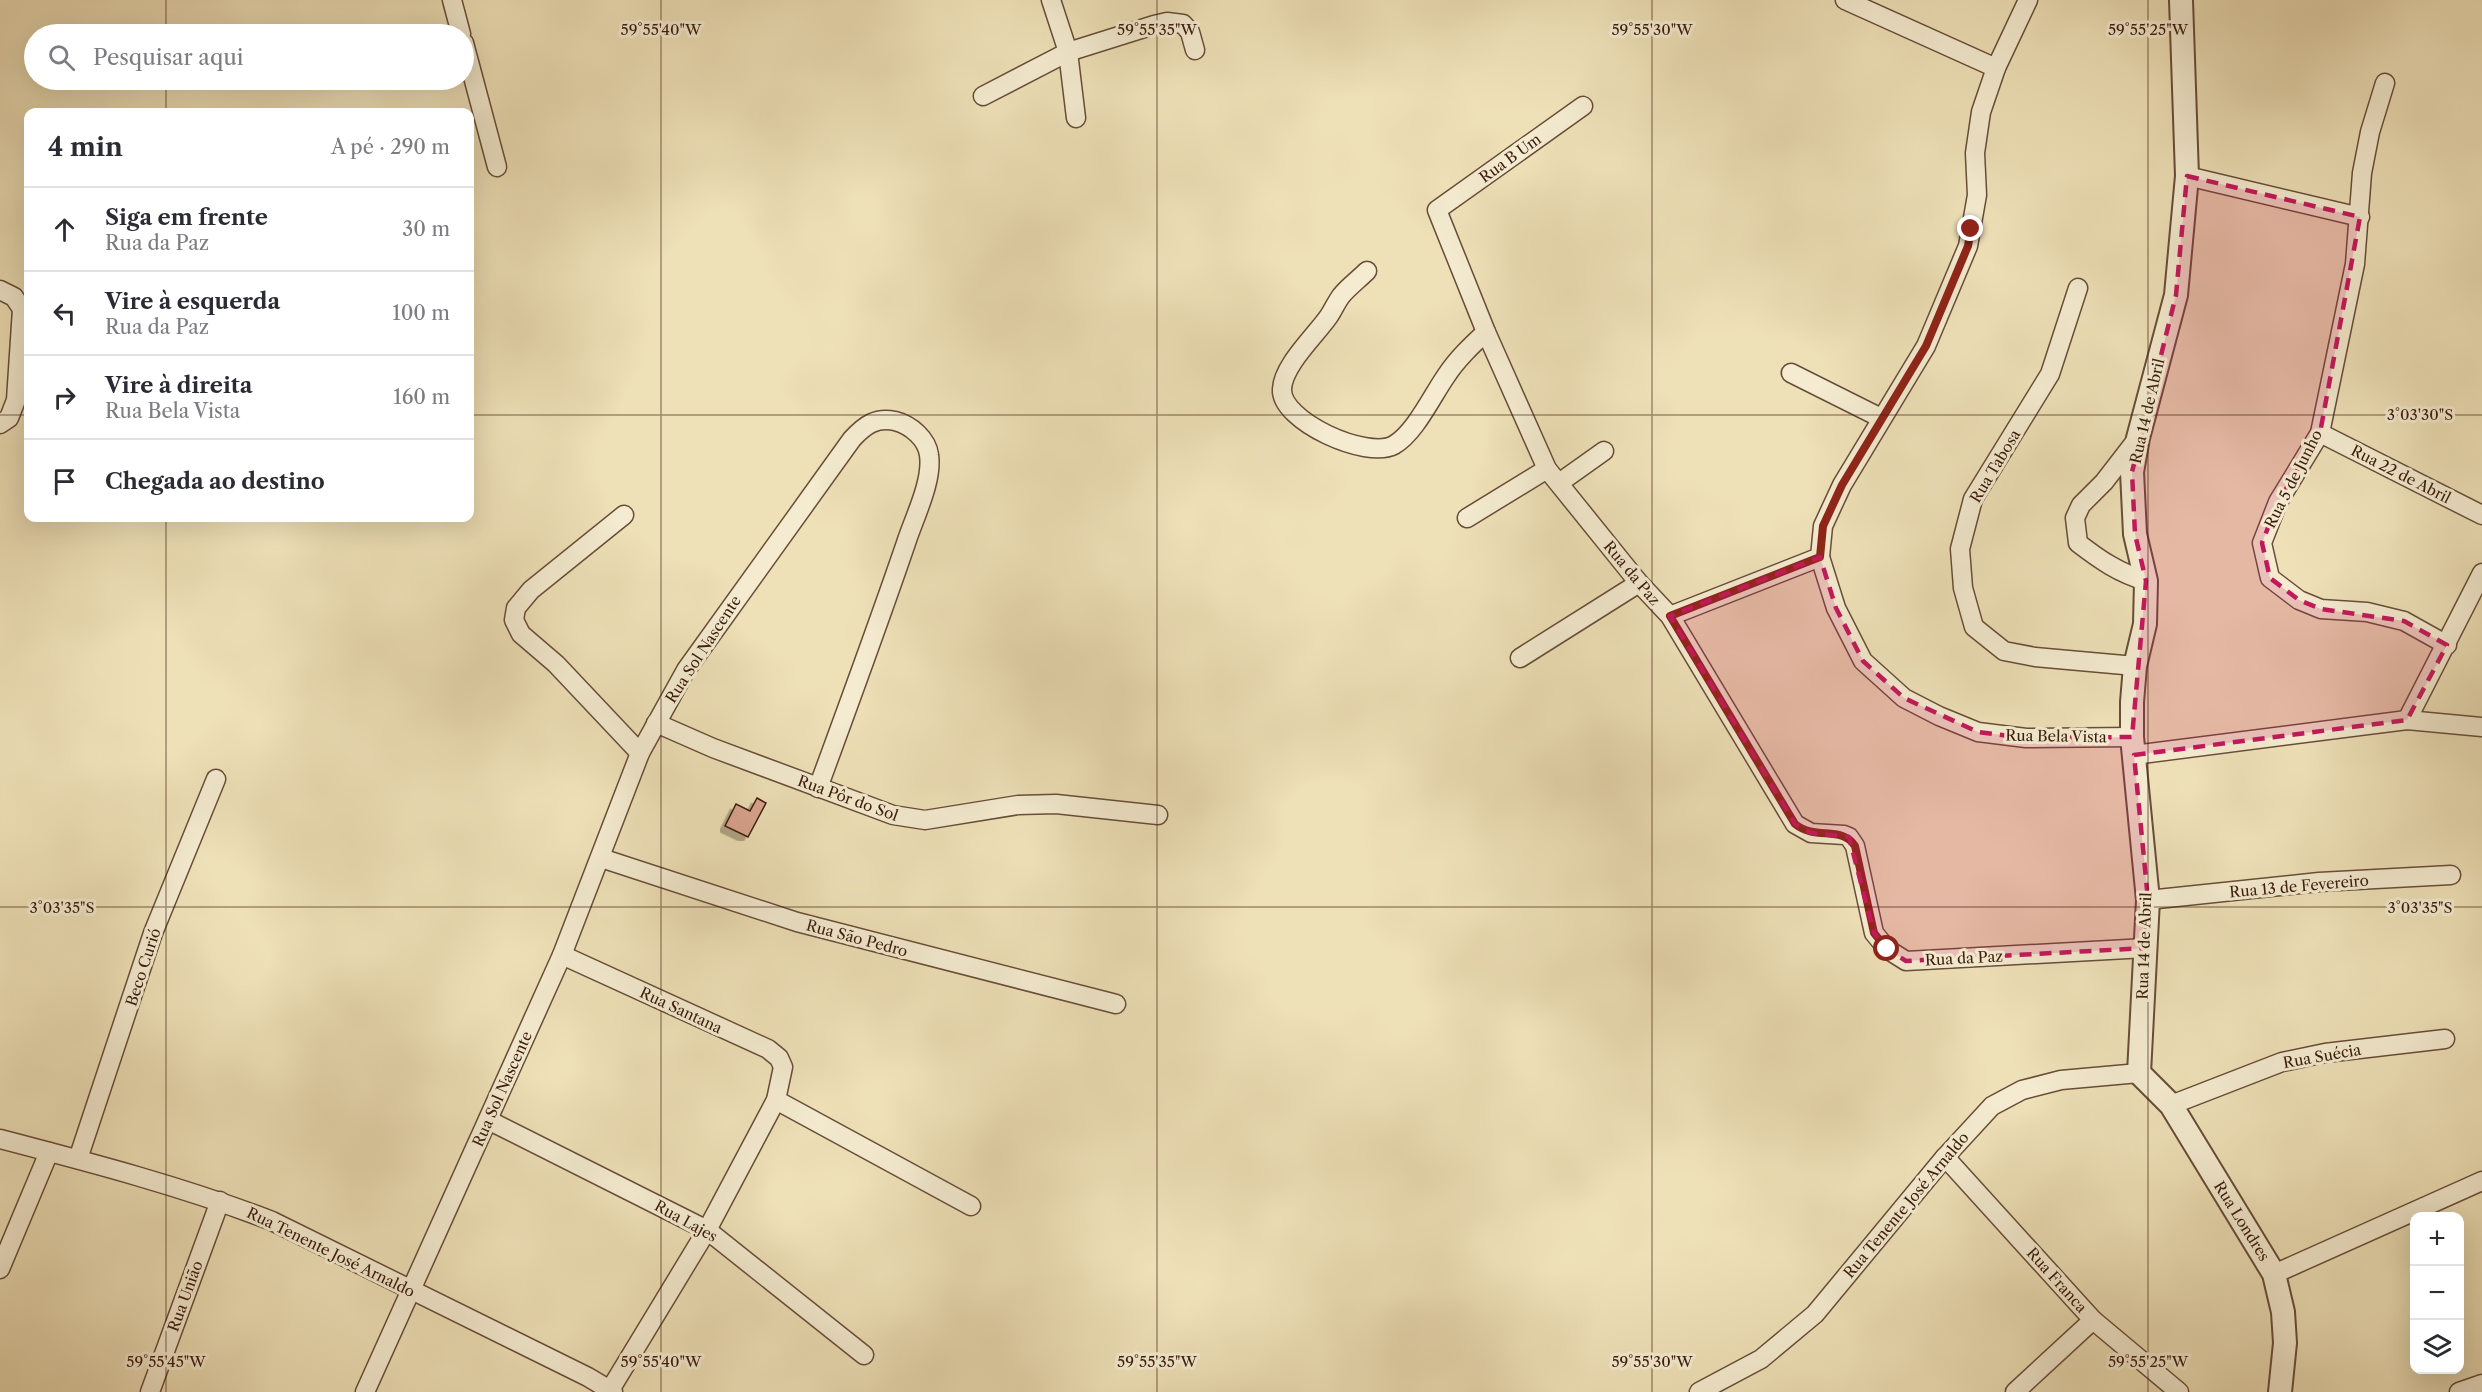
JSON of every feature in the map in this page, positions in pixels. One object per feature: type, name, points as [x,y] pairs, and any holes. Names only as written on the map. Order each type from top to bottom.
[{"type":"street","points":[[452,0],[458,24]]},
{"type":"street","points":[[1051,0],[1068,52],[1076,118]]},
{"type":"street","points":[[1845,0],[1996,68]]},
{"type":"street","name":"Rua Bela Vista","points":[[2028,0],[1996,68],[1981,112],[1975,153],[1977,195],[1968,246],[1926,346],[1842,485],[1823,526],[1820,557],[1836,608],[1863,662],[1904,698],[1978,732],[2133,746]]},
{"type":"street","name":"Rua 14 de Abril","points":[[2139,1073],[2148,900],[2133,746],[2135,666],[2145,624],[2146,581],[2135,534],[2132,472],[2138,438],[2176,295],[2187,176],[2181,0]]},
{"type":"street","points":[[983,96],[1068,52],[1167,22],[1183,24],[1187,28],[1195,50]]},
{"type":"street","points":[[474,81],[497,167]]},
{"type":"street","name":"Rua 5 de Junho","points":[[2385,83],[2370,132],[2362,173],[2355,264],[2320,433],[2278,502],[2262,543],[2270,578],[2299,600],[2321,609],[2367,612],[2404,621],[2447,645]]},
{"type":"street","name":"Rua B Um","points":[[1437,210],[1582,106]]},
{"type":"street","points":[[2187,176],[2360,217]]},
{"type":"street","name":"Rua da Paz","points":[[1437,210],[1486,332],[1547,469],[1639,583],[1670,616],[1795,824],[1811,832],[1850,837],[1855,846],[1874,933],[1887,949],[1906,961],[2146,948]]},
{"type":"street","points":[[1367,271],[1342,295],[1329,317],[1298,356],[1281,390],[1287,405],[1293,412],[1320,430],[1346,443],[1365,448],[1392,446],[1401,440],[1447,374],[1486,332]]},
{"type":"street","name":"Rua Tabosa","points":[[2078,288],[2050,374],[1973,499],[1960,549],[1963,588],[1974,627],[2004,651],[2035,657],[2135,666]]},
{"type":"street","points":[[0,290],[14,297],[22,309],[16,400],[9,418],[0,424]]},
{"type":"street","points":[[1791,373],[1881,418]]},
{"type":"street","name":"Rua Sol Nascente","points":[[365,1392],[562,955],[640,753],[656,723],[686,670],[852,439],[870,423],[880,419],[905,424],[922,439],[929,453],[927,481],[818,788]]},
{"type":"street","name":"Rua 22 de Abril","points":[[2320,433],[2482,515]]},
{"type":"street","points":[[2138,438],[2104,482],[2081,505],[2075,518],[2078,543],[2104,564],[2146,581]]},
{"type":"street","points":[[1559,483],[1604,451]]},
{"type":"street","points":[[1467,518],[1547,469]]},
{"type":"street","points":[[624,515],[531,590],[516,608],[514,620],[521,634],[556,664],[640,753]]},
{"type":"street","points":[[1670,616],[1820,557]]},
{"type":"street","points":[[2407,720],[2482,573]]},
{"type":"street","points":[[1520,658],[1639,583]]},
{"type":"street","points":[[2133,746],[2407,720],[2482,727]]},
{"type":"street","name":"Rua Pôr do Sol","points":[[656,723],[713,748],[892,816],[925,820],[1018,805],[1056,804],[1158,816]]},
{"type":"street","name":"Beco Curió","points":[[78,1159],[153,933],[216,779]]},
{"type":"street","name":"Rua São Pedro","points":[[601,858],[797,922],[1116,1004]]},
{"type":"street","name":"Rua 13 de Fevereiro","points":[[2148,900],[2319,882],[2451,875]]},
{"type":"street","name":"Rua Santana","points":[[562,955],[768,1049],[779,1058],[783,1067],[776,1100]]},
{"type":"street","name":"Rua Suécia","points":[[2170,1105],[2282,1062],[2325,1053],[2445,1039]]},
{"type":"street","name":"Rua Tenente José Arnaldo","points":[[1699,1392],[1761,1359],[1815,1314],[1945,1156],[1992,1106],[2022,1090],[2061,1080],[2139,1073]]},
{"type":"street","name":"Rua Londres","points":[[2139,1073],[2170,1105],[2274,1274],[2283,1312],[2285,1342],[2280,1392]]},
{"type":"street","points":[[612,1391],[707,1230],[776,1100],[971,1206]]},
{"type":"street","name":"Rua Lajes","points":[[488,1120],[707,1230],[864,1355]]},
{"type":"street","name":"Rua Tenente José Arnaldo","points":[[0,1139],[78,1159],[220,1201],[272,1221],[411,1291],[585,1384],[612,1391]]},
{"type":"street","points":[[0,1269],[49,1152]]},
{"type":"street","name":"Rua Franca","points":[[1945,1156],[2093,1320],[2179,1392]]},
{"type":"street","points":[[2274,1274],[2482,1181]]},
{"type":"street","name":"Rua União","points":[[150,1392],[220,1201]]},
{"type":"street","points":[[2015,1392],[2093,1320]]},
{"type":"street","points":[[2459,1392],[2482,1384]]},
{"type":"highlighted area","points":[[2187,176],[2360,217],[2320,433],[2278,502],[2262,543],[2270,578],[2299,600],[2321,609],[2404,621],[2447,645],[2407,720],[2134,755],[2148,900],[2146,948],[1906,961],[1887,949],[1874,933],[1849,837],[1811,833],[1795,824],[1670,616],[1820,557],[1836,608],[1863,661],[1904,698],[1978,732],[2026,738],[2132,737],[2146,581],[2135,534],[2132,472],[2176,295]]},
{"type":"building","points":[[757,798],[766,803],[748,837],[725,826],[736,804],[750,811]]},
{"type":"route","points":[[1887,949],[1874,933],[1855,846],[1850,837],[1811,832],[1795,824],[1670,616],[1820,557],[1823,526],[1842,485],[1926,346],[1968,246],[1971,229]]}]
